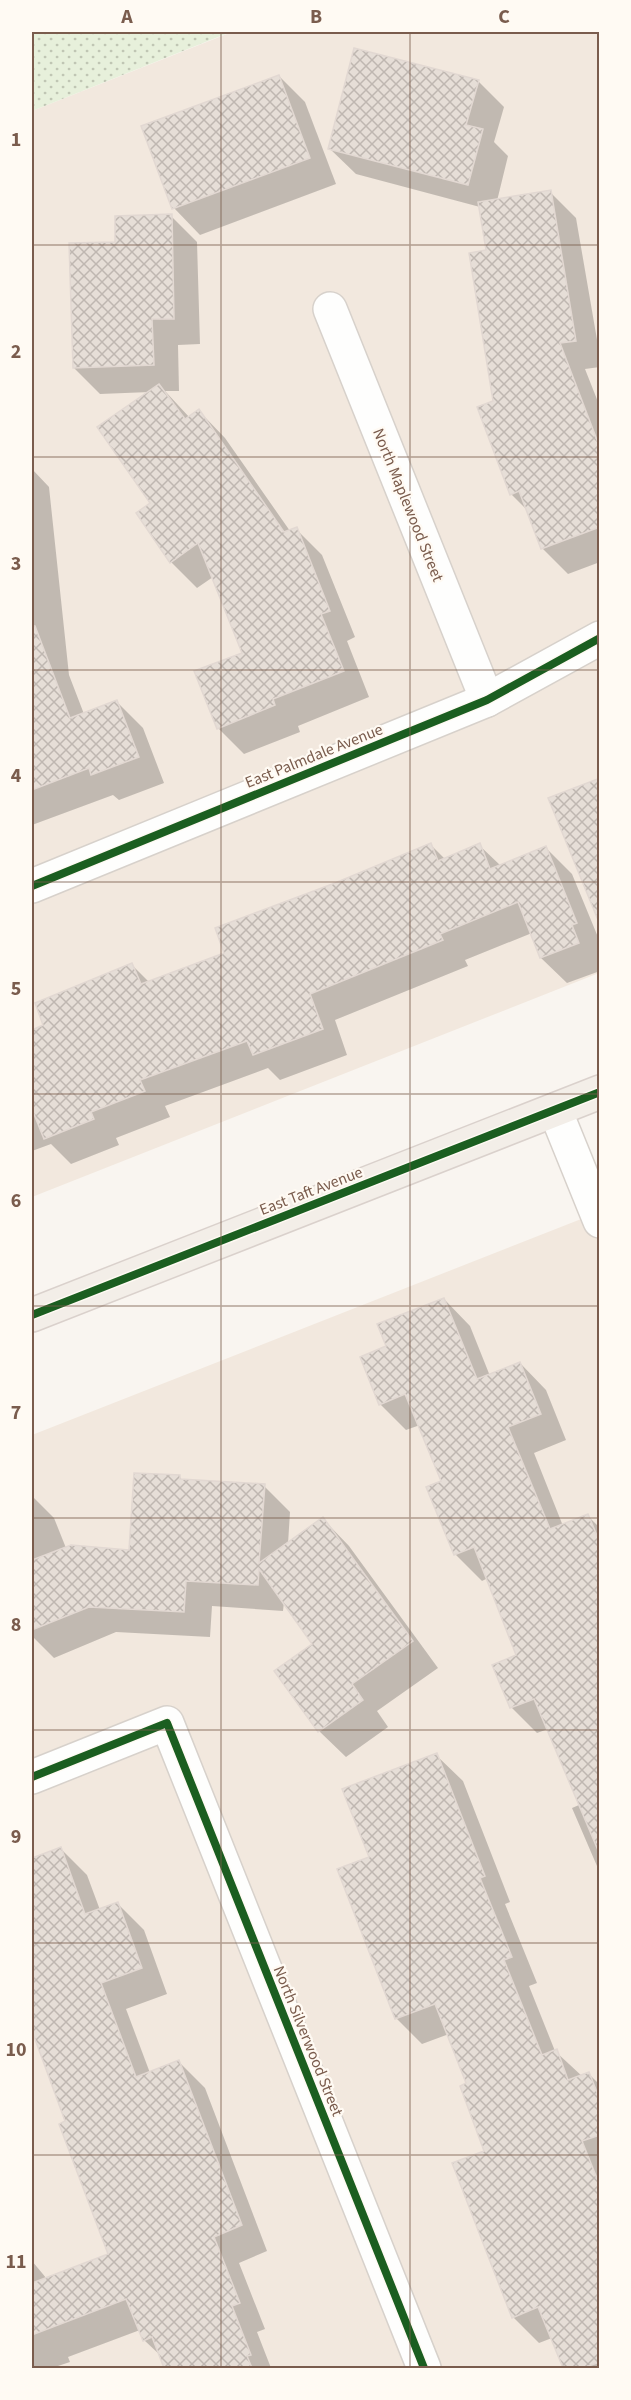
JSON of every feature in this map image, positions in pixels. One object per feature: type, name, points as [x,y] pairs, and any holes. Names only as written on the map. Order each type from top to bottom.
[{"type":"main road","name":"East Taft Avenue","points":[[32,1315],[600,1092]]},
{"type":"street","name":"North Maplewood Street","points":[[330,309],[487,700]]},
{"type":"street","name":"East Palmdale Avenue","points":[[32,886],[487,700],[600,638]]},
{"type":"street","points":[[555,1110],[600,1221]]},
{"type":"street","name":"North Silverwood Street","points":[[32,1777],[167,1723],[424,2368]]},
{"type":"shaded area","points":[[232,32],[599,32],[599,973],[32,1197],[32,111]]},
{"type":"shaded area","points":[[599,1212],[599,2368],[32,2368],[32,1435]]},
{"type":"green space","points":[[32,32],[228,32],[228,33],[32,111]]},
{"type":"building","points":[[354,48],[479,80],[466,125],[483,129],[468,185],[328,149]]},
{"type":"building","points":[[279,75],[310,158],[172,209],[141,126]]},
{"type":"building","points":[[551,190],[576,341],[560,343],[600,448],[600,527],[541,549],[519,491],[510,495],[477,407],[493,401],[469,253],[486,250],[478,202]]},
{"type":"building","points":[[172,214],[174,319],[152,319],[154,365],[73,368],[69,243],[115,242],[115,216]]},
{"type":"building","points":[[159,384],[185,419],[199,409],[284,532],[297,527],[330,611],[321,614],[344,671],[273,699],[275,705],[217,729],[194,671],[242,653],[198,543],[170,563],[136,513],[150,503],[97,427]]},
{"type":"building","points":[[32,626],[35,626],[70,718],[117,700],[139,757],[91,775],[89,768],[32,790]]},
{"type":"building","points":[[600,778],[600,920],[598,920],[548,798]]},
{"type":"building","points":[[431,843],[438,861],[480,843],[490,869],[546,846],[577,923],[572,925],[579,943],[540,958],[518,902],[440,934],[443,940],[310,994],[323,1029],[253,1055],[247,1041],[140,1080],[145,1091],[91,1112],[94,1119],[44,1139],[32,1109],[32,1030],[43,1025],[35,1003],[132,963],[141,984],[224,953],[215,928],[335,883]]},
{"type":"building","points":[[444,1298],[477,1379],[520,1362],[541,1414],[508,1427],[550,1529],[588,1514],[600,1543],[600,1855],[534,1699],[510,1708],[492,1665],[516,1655],[474,1547],[454,1555],[426,1487],[441,1481],[405,1394],[379,1405],[360,1357],[386,1346],[377,1324]]},
{"type":"building","points":[[134,1473],[180,1475],[180,1479],[265,1484],[259,1563],[323,1517],[413,1641],[352,1684],[363,1700],[318,1732],[274,1671],[312,1644],[259,1569],[258,1585],[186,1581],[184,1612],[89,1607],[32,1630],[32,1560],[71,1545],[129,1550]]},
{"type":"building","points":[[437,1753],[485,1876],[480,1878],[512,1957],[504,1960],[542,2055],[557,2049],[568,2080],[589,2072],[600,2100],[600,2135],[582,2141],[600,2186],[600,2362],[583,2368],[563,2368],[538,2307],[512,2318],[452,2163],[484,2151],[460,2086],[466,2083],[435,2004],[395,2019],[337,1869],[369,1857],[342,1789]]},
{"type":"building","points":[[61,1847],[85,1914],[118,1902],[142,1968],[101,1983],[136,2077],[179,2060],[242,2225],[214,2237],[240,2303],[232,2306],[251,2355],[247,2356],[252,2368],[164,2368],[152,2337],[143,2341],[126,2299],[32,2335],[32,2283],[108,2254],[59,2124],[65,2121],[32,2031],[32,1858]]},
{"type":"cycle path","points":[[32,886],[487,700],[600,638]]},
{"type":"cycle path","points":[[32,1315],[600,1092]]},
{"type":"cycle path","points":[[32,1777],[167,1723],[424,2368]]}]
